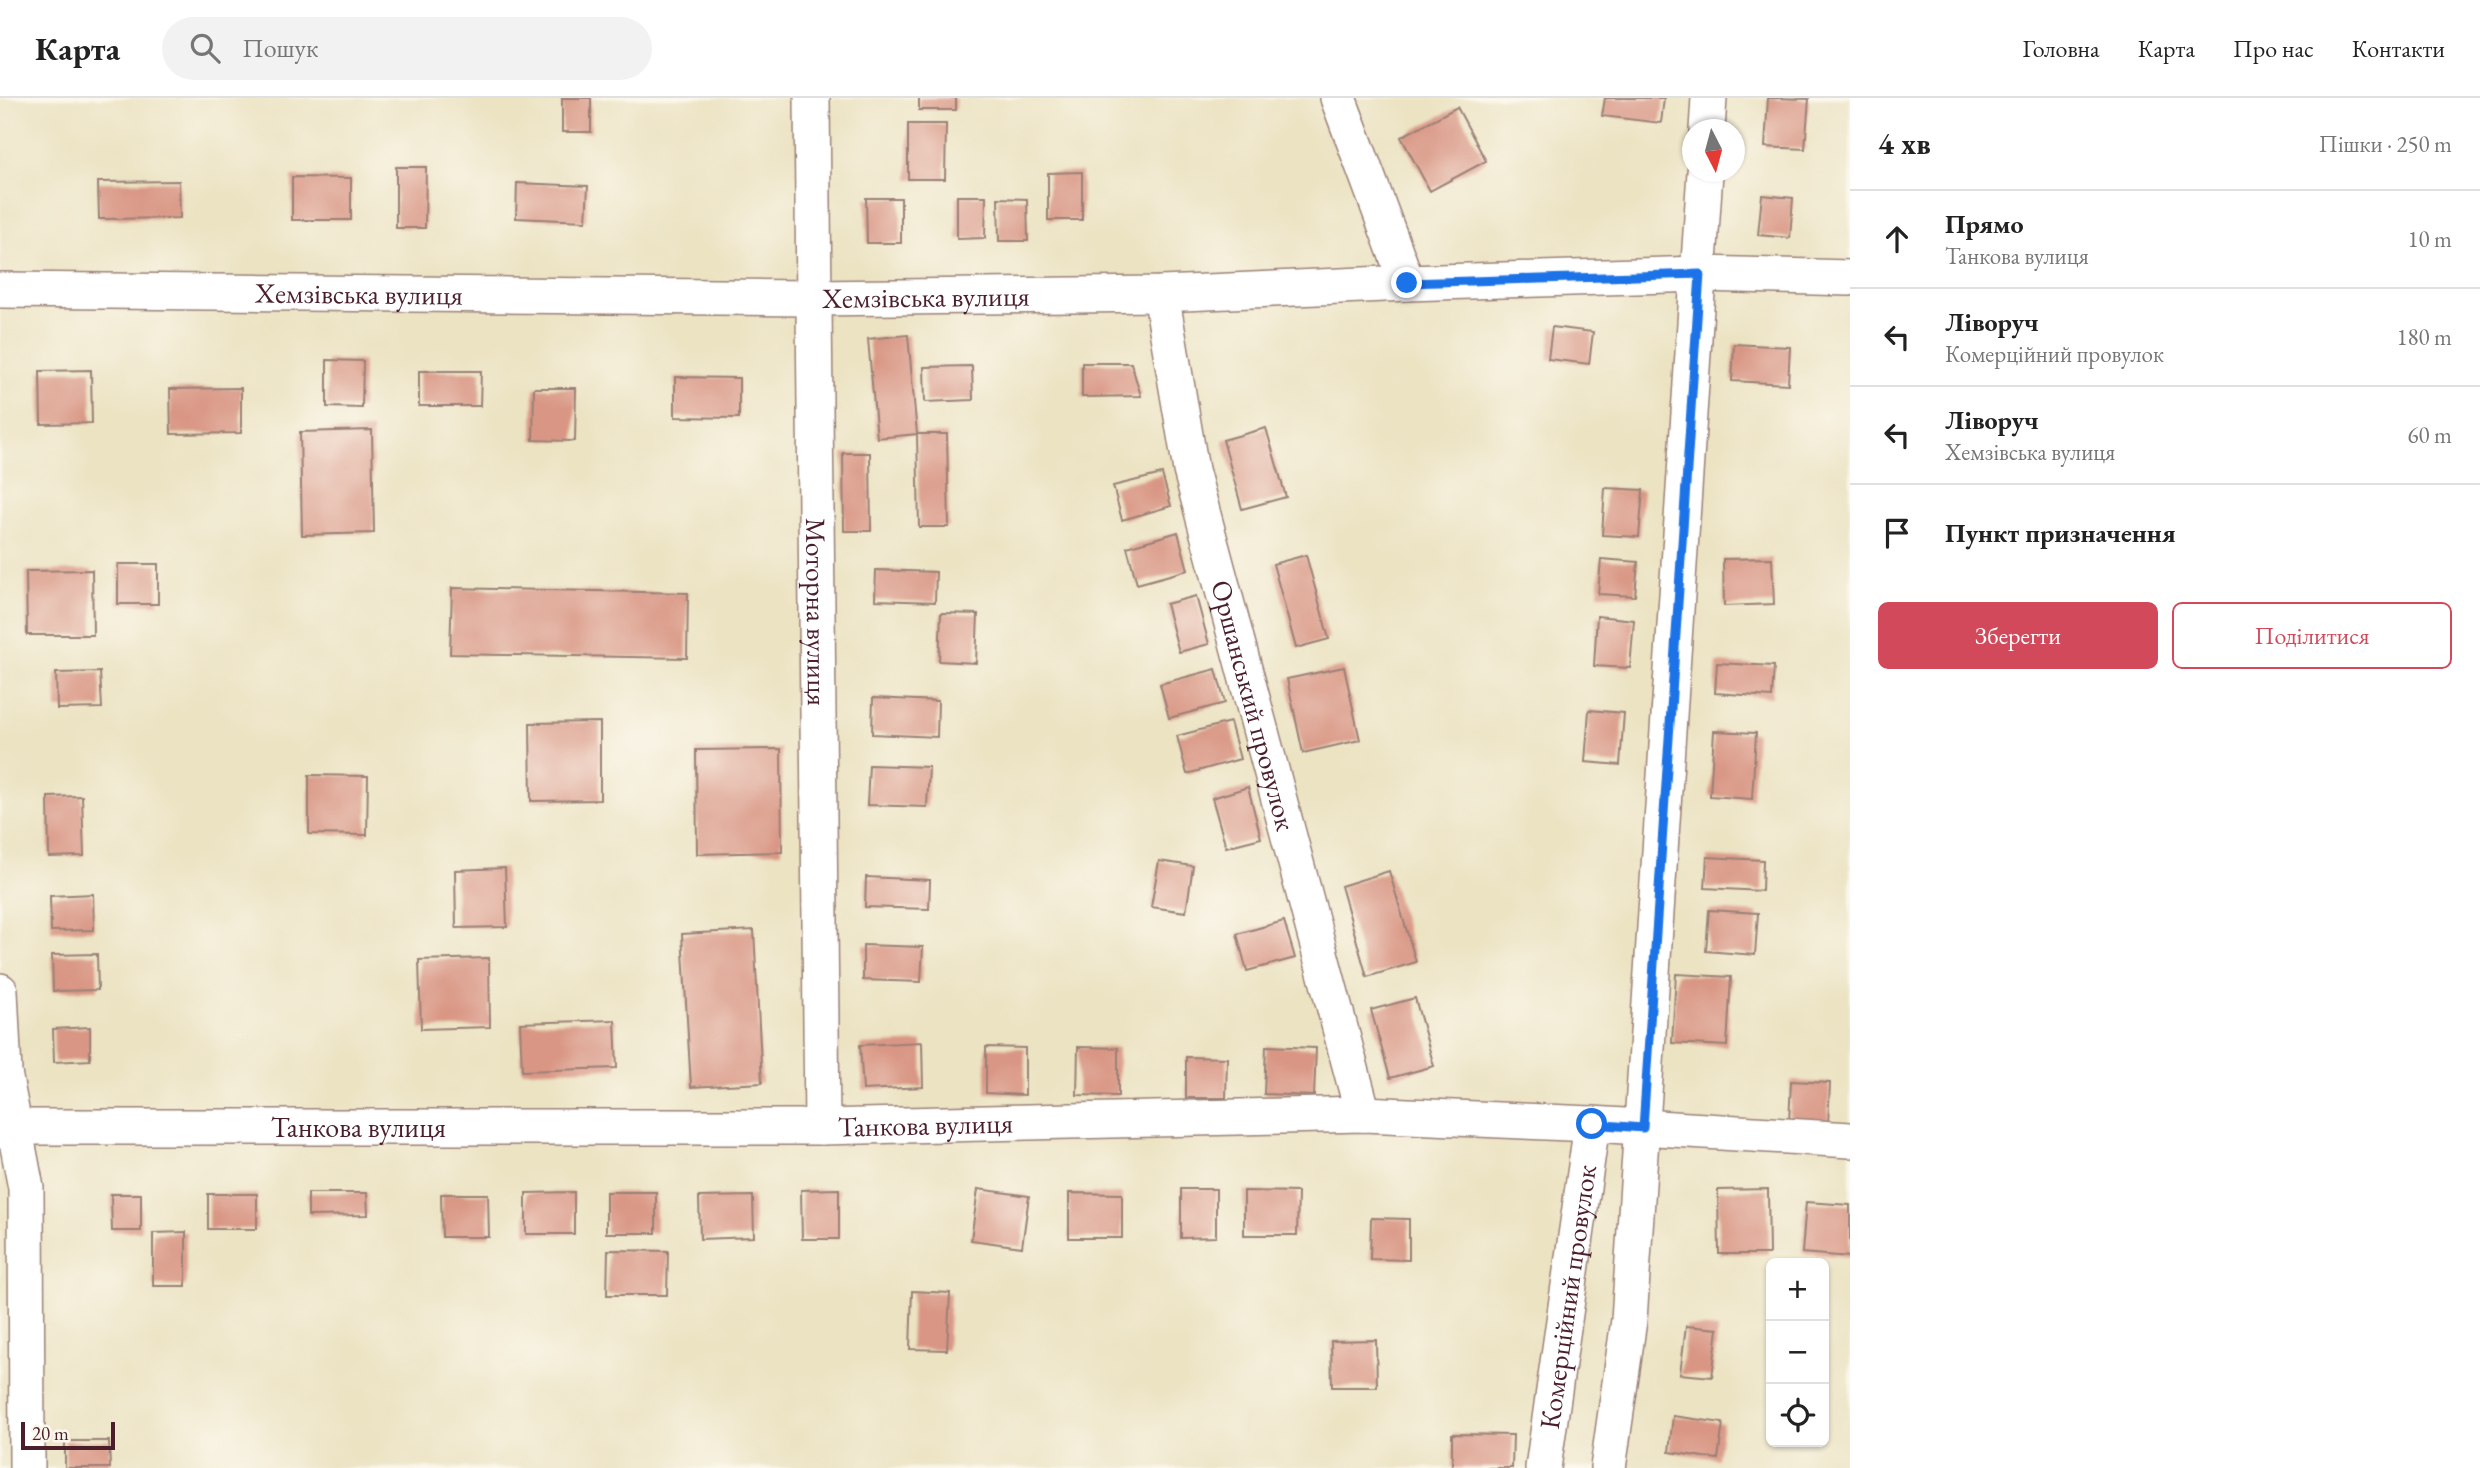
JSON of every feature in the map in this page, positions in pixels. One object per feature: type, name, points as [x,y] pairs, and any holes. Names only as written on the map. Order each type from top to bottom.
[{"type":"street","name":"Моторна вулиця","points":[[812,98],[822,1127]]},
{"type":"street","points":[[1338,98],[1407,283]]},
{"type":"street","points":[[1708,119],[1709,98]]},
{"type":"street","points":[[1608,1468],[1629,1320],[1705,182]]},
{"type":"street","name":"Хемзівська вулиця","points":[[0,290],[813,298],[1161,294],[1700,274],[1850,278]]},
{"type":"street","name":"Оршанський провулок","points":[[1161,294],[1191,470],[1363,1114]]},
{"type":"street","points":[[0,991],[8,1129],[26,1188],[27,1468]]},
{"type":"street","name":"Танкова вулиця","points":[[8,1129],[822,1127],[1363,1114],[1592,1124],[1850,1140]]},
{"type":"street","name":"Комерційний провулок","points":[[1543,1468],[1592,1124]]},
{"type":"building","points":[[562,98],[591,98],[591,132],[562,132]]},
{"type":"building","points":[[919,98],[956,98],[956,110],[919,110]]},
{"type":"building","points":[[1605,98],[1664,98],[1661,123],[1602,116]]},
{"type":"building","points":[[1768,98],[1809,99],[1805,149],[1765,147]]},
{"type":"building","points":[[1457,107],[1486,161],[1430,191],[1401,137]]},
{"type":"building","points":[[908,124],[946,124],[945,179],[908,179]]},
{"type":"building","points":[[396,167],[426,167],[425,228],[396,228]]},
{"type":"building","points":[[1082,172],[1082,220],[1048,220],[1048,173]]},
{"type":"building","points":[[292,177],[351,178],[351,220],[292,220]]},
{"type":"building","points":[[179,181],[180,218],[99,219],[98,182]]},
{"type":"building","points":[[517,183],[588,186],[586,221],[516,218]]},
{"type":"building","points":[[1762,195],[1793,198],[1790,238],[1758,235]]},
{"type":"building","points":[[957,196],[986,196],[985,238],[957,239]]},
{"type":"building","points":[[866,198],[901,198],[901,243],[867,243]]},
{"type":"building","points":[[998,198],[1027,199],[1028,241],[999,241]]},
{"type":"building","points":[[1552,327],[1593,332],[1589,364],[1548,359]]},
{"type":"building","points":[[908,335],[917,434],[877,438],[868,339]]},
{"type":"building","points":[[1734,344],[1790,347],[1788,384],[1732,381]]},
{"type":"building","points":[[327,360],[363,361],[362,408],[327,407]]},
{"type":"building","points":[[1082,363],[1131,363],[1141,396],[1082,397]]},
{"type":"building","points":[[972,366],[973,400],[925,402],[924,367]]},
{"type":"building","points":[[91,370],[92,423],[41,424],[40,371]]},
{"type":"building","points":[[419,371],[481,371],[480,406],[419,406]]},
{"type":"building","points":[[675,377],[739,378],[739,418],[675,417]]},
{"type":"building","points":[[241,388],[241,433],[171,434],[170,389]]},
{"type":"building","points":[[534,388],[576,388],[575,441],[533,440]]},
{"type":"building","points":[[1266,428],[1286,497],[1242,509],[1223,440]]},
{"type":"building","points":[[372,430],[374,533],[302,535],[300,432]]},
{"type":"building","points":[[917,434],[947,434],[949,527],[919,527]]},
{"type":"building","points":[[843,453],[870,453],[871,531],[844,531]]},
{"type":"building","points":[[1162,474],[1171,506],[1122,520],[1113,486]]},
{"type":"building","points":[[1605,488],[1643,490],[1639,537],[1602,535]]},
{"type":"building","points":[[1178,532],[1188,570],[1137,584],[1127,547]]},
{"type":"building","points":[[1306,555],[1329,639],[1296,648],[1273,564]]},
{"type":"building","points":[[1772,558],[1774,604],[1724,606],[1723,559]]},
{"type":"building","points":[[1601,559],[1638,562],[1635,596],[1598,594]]},
{"type":"building","points":[[118,564],[158,564],[158,604],[118,604]]},
{"type":"building","points":[[92,570],[93,635],[27,635],[26,571]]},
{"type":"building","points":[[876,570],[936,572],[935,602],[875,600]]},
{"type":"building","points":[[452,588],[688,593],[687,658],[450,654]]},
{"type":"building","points":[[1196,596],[1209,644],[1179,652],[1166,604]]},
{"type":"building","points":[[941,613],[978,614],[976,663],[939,661]]},
{"type":"building","points":[[1597,616],[1634,620],[1630,668],[1594,666]]},
{"type":"building","points":[[1717,663],[1774,666],[1772,697],[1715,693]]},
{"type":"building","points":[[1344,667],[1360,740],[1303,753],[1287,679]]},
{"type":"building","points":[[1216,669],[1225,703],[1169,718],[1160,684]]},
{"type":"building","points":[[100,672],[102,708],[57,709],[56,673]]},
{"type":"building","points":[[873,698],[938,701],[937,737],[872,734]]},
{"type":"building","points":[[1589,710],[1624,713],[1620,765],[1585,762]]},
{"type":"building","points":[[600,722],[600,800],[531,801],[530,723]]},
{"type":"building","points":[[1230,722],[1240,759],[1187,774],[1177,736]]},
{"type":"building","points":[[1714,731],[1756,733],[1752,799],[1710,796]]},
{"type":"building","points":[[781,749],[782,852],[697,854],[696,750]]},
{"type":"building","points":[[869,765],[929,767],[927,807],[867,805]]},
{"type":"building","points":[[309,775],[368,776],[367,835],[309,834]]},
{"type":"building","points":[[1248,787],[1261,838],[1226,847],[1212,798]]},
{"type":"building","points":[[82,796],[84,856],[49,857],[48,797]]},
{"type":"building","points":[[1707,857],[1763,860],[1762,891],[1705,888]]},
{"type":"building","points":[[1159,861],[1193,866],[1186,912],[1151,907]]},
{"type":"building","points":[[505,868],[507,927],[456,928],[455,870]]},
{"type":"building","points":[[1389,871],[1416,962],[1367,977],[1341,886]]},
{"type":"building","points":[[866,877],[930,880],[929,909],[865,907]]},
{"type":"building","points":[[93,894],[94,930],[51,931],[50,896]]},
{"type":"building","points":[[1709,910],[1758,913],[1755,955],[1706,951]]},
{"type":"building","points":[[1284,921],[1295,958],[1247,971],[1237,934]]},
{"type":"building","points":[[754,930],[762,1083],[691,1087],[682,934]]},
{"type":"building","points":[[863,945],[923,947],[921,982],[863,980]]},
{"type":"building","points":[[97,954],[98,990],[53,991],[52,955]]},
{"type":"building","points":[[489,958],[490,1027],[421,1029],[419,960]]},
{"type":"building","points":[[1676,974],[1731,977],[1727,1046],[1672,1043]]},
{"type":"building","points":[[1415,998],[1434,1066],[1390,1078],[1371,1010]]},
{"type":"building","points":[[615,1020],[617,1068],[522,1071],[520,1023]]},
{"type":"building","points":[[90,1027],[90,1060],[54,1062],[53,1029]]},
{"type":"building","points":[[922,1042],[923,1087],[863,1090],[860,1045]]},
{"type":"building","points":[[1266,1046],[1316,1048],[1314,1096],[1264,1094]]},
{"type":"building","points":[[986,1047],[1025,1048],[1025,1095],[986,1093]]},
{"type":"building","points":[[1078,1047],[1118,1048],[1118,1096],[1077,1095]]},
{"type":"building","points":[[1186,1057],[1227,1058],[1226,1098],[1186,1098]]},
{"type":"building","points":[[1791,1081],[1830,1083],[1828,1125],[1789,1123]]},
{"type":"building","points":[[839,1189],[839,1239],[802,1239],[801,1190]]},
{"type":"building","points":[[978,1189],[1029,1196],[1022,1247],[971,1240]]},
{"type":"building","points":[[1181,1189],[1216,1189],[1216,1237],[1181,1238]]},
{"type":"building","points":[[1768,1189],[1769,1254],[1719,1254],[1718,1190]]},
{"type":"building","points":[[1244,1191],[1298,1192],[1297,1235],[1244,1235]]},
{"type":"building","points":[[574,1192],[574,1234],[526,1234],[526,1193]]},
{"type":"building","points":[[606,1192],[656,1192],[656,1233],[606,1233]]},
{"type":"building","points":[[308,1193],[367,1193],[368,1215],[308,1216]]},
{"type":"building","points":[[1069,1193],[1122,1194],[1122,1238],[1069,1238]]},
{"type":"building","points":[[111,1194],[141,1194],[141,1231],[112,1231]]},
{"type":"building","points":[[208,1194],[257,1194],[257,1229],[208,1229]]},
{"type":"building","points":[[441,1194],[488,1194],[489,1237],[442,1237]]},
{"type":"building","points":[[753,1196],[754,1237],[700,1239],[699,1197]]},
{"type":"building","points":[[1806,1202],[1850,1205],[1850,1257],[1802,1253]]},
{"type":"building","points":[[1371,1218],[1409,1219],[1409,1260],[1370,1259]]},
{"type":"building","points":[[186,1232],[186,1286],[153,1286],[153,1233]]},
{"type":"building","points":[[608,1250],[668,1251],[667,1295],[607,1295]]},
{"type":"building","points":[[912,1291],[950,1293],[947,1350],[910,1349]]},
{"type":"building","points":[[1686,1326],[1718,1329],[1712,1377],[1680,1374]]},
{"type":"building","points":[[1376,1340],[1377,1387],[1332,1387],[1331,1341]]},
{"type":"building","points":[[1673,1416],[1723,1423],[1718,1459],[1669,1452]]},
{"type":"building","points":[[1452,1434],[1513,1435],[1512,1468],[1452,1468]]},
{"type":"building","points":[[65,1441],[109,1441],[110,1468],[65,1468]]},
{"type":"route","points":[[1407,283],[1700,274],[1643,1128],[1592,1124]]}]
